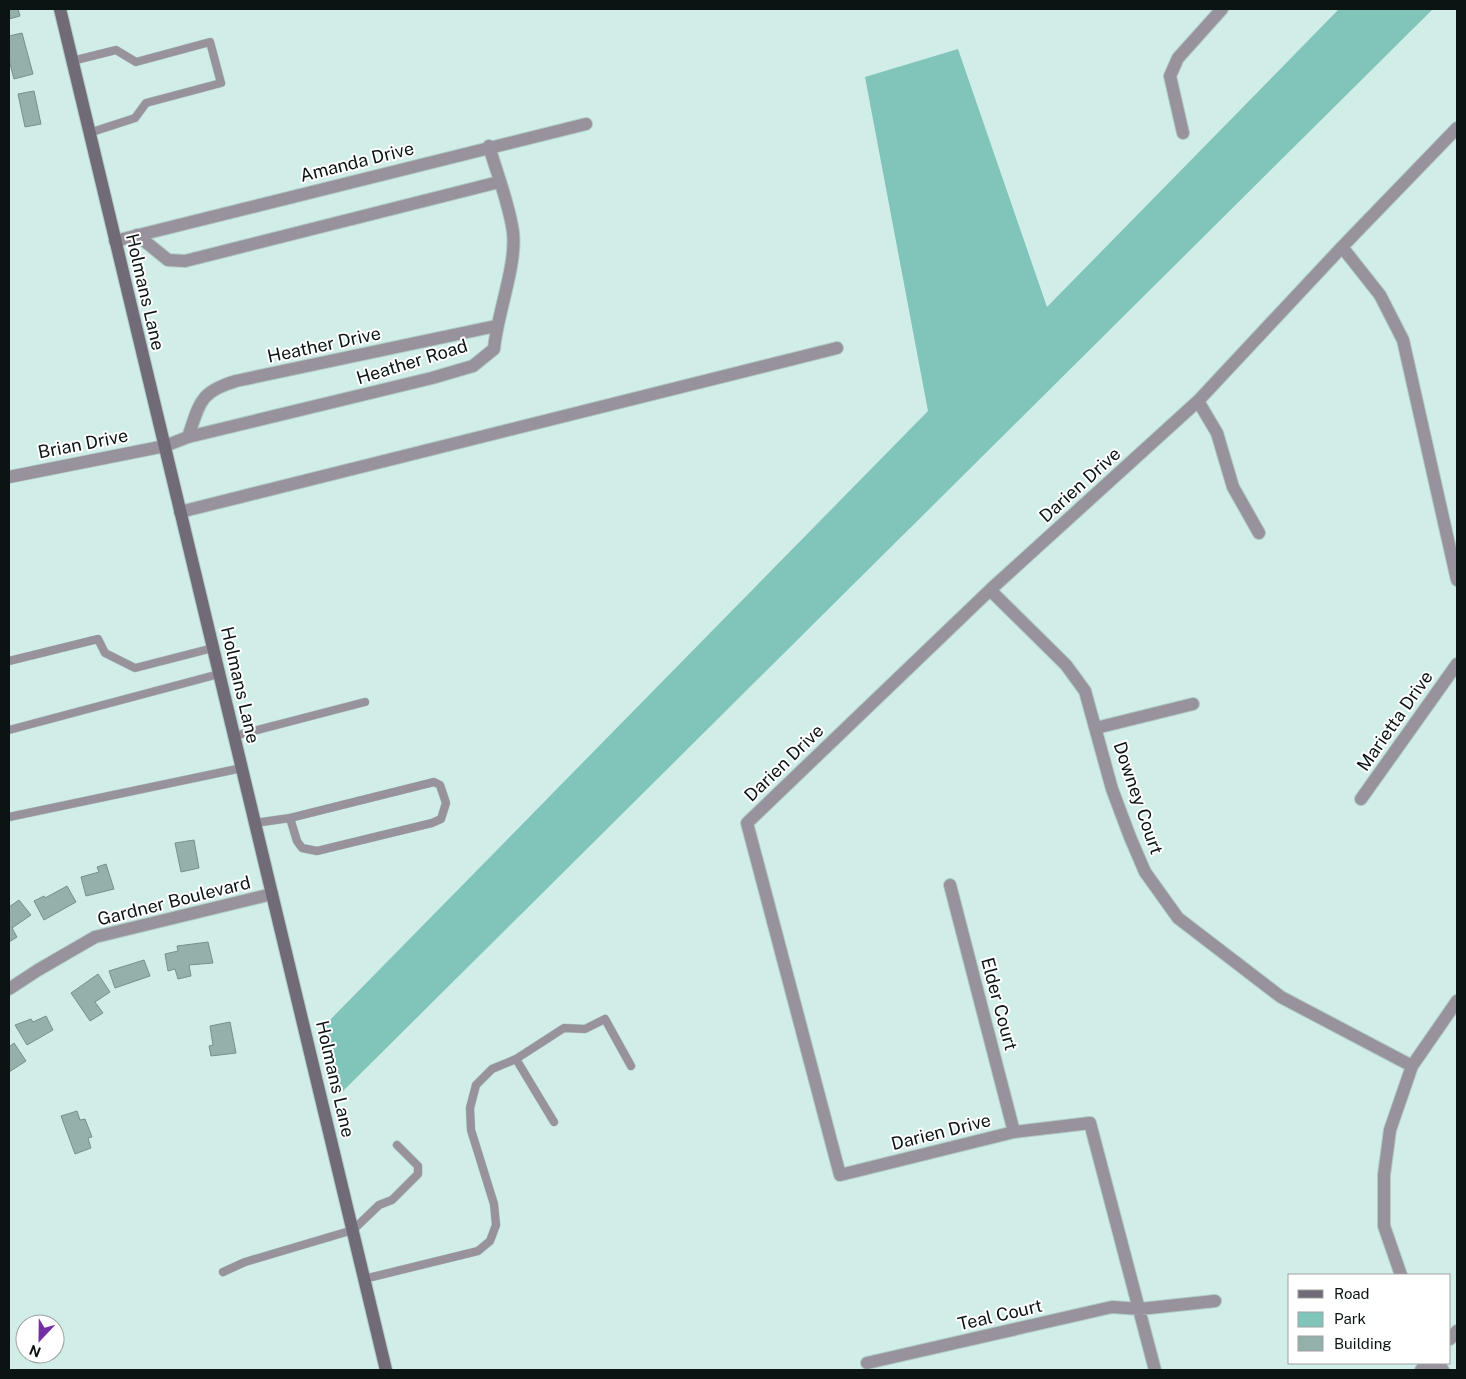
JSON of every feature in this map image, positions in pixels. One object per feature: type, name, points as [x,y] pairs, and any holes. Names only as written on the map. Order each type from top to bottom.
[{"type":"main road","name":"Holmans Lane","points":[[60,9],[386,1370]]},
{"type":"street","points":[[1183,133],[1170,76],[1178,58],[1222,9]]},
{"type":"street","name":"Amanda Drive","points":[[115,241],[489,146],[526,140],[586,124]]},
{"type":"street","name":"Darien Drive","points":[[1140,1309],[1090,1124],[1014,1132],[840,1174],[747,823],[990,590],[1198,401],[1342,247],[1457,128]]},
{"type":"street","name":"Heather Road","points":[[164,446],[188,437],[369,394],[473,366],[494,349],[496,326],[511,263],[513,233],[489,146]]},
{"type":"street","points":[[137,235],[168,260],[185,261],[499,182]]},
{"type":"street","points":[[1342,247],[1380,294],[1403,340],[1457,580]]},
{"type":"street","name":"Heather Drive","points":[[188,437],[201,400],[216,387],[236,381],[496,326]]},
{"type":"street","points":[[180,512],[837,348]]},
{"type":"street","points":[[1198,401],[1217,433],[1233,487],[1259,533]]},
{"type":"street","name":"Brian Drive","points":[[9,477],[164,446]]},
{"type":"street","name":"Downey Court","points":[[990,590],[1066,665],[1085,691],[1112,789],[1134,846],[1146,872],[1178,918],[1281,996],[1412,1066]]},
{"type":"street","name":"Marietta Drive","points":[[1361,799],[1457,664]]},
{"type":"street","points":[[1096,728],[1193,704]]},
{"type":"street","name":"Elder Court","points":[[950,885],[1014,1132]]},
{"type":"street","name":"Gardner Boulevard","points":[[9,989],[38,970],[95,938],[272,894]]},
{"type":"street","points":[[1401,1274],[1384,1226],[1384,1175],[1390,1130],[1412,1066],[1457,1001]]},
{"type":"street","name":"Teal Court","points":[[867,1363],[1112,1307],[1140,1309],[1215,1301]]},
{"type":"street","points":[[1140,1309],[1155,1370]]},
{"type":"lane","points":[[72,61],[116,50],[136,62],[210,42],[221,83],[146,103],[135,118],[89,133]]},
{"type":"lane","points":[[9,660],[98,639],[105,653],[134,668],[213,648]]},
{"type":"lane","points":[[9,730],[219,674]]},
{"type":"lane","points":[[234,736],[365,702]]},
{"type":"lane","points":[[9,817],[242,768]]},
{"type":"lane","points":[[255,823],[290,818],[434,782],[440,785],[446,803],[441,819],[432,823],[317,851],[302,848],[297,841],[290,818]]},
{"type":"lane","points":[[364,1279],[478,1251],[490,1242],[496,1225],[494,1204],[471,1130],[470,1108],[476,1085],[492,1069],[516,1059],[564,1028],[585,1029],[605,1019],[632,1066]]},
{"type":"lane","points":[[516,1059],[554,1122]]},
{"type":"lane","points":[[223,1272],[245,1262],[353,1230],[379,1205],[392,1200],[418,1174],[418,1166],[397,1145]]},
{"type":"green space","points":[[1339,9],[1433,9],[342,1092],[325,1025],[928,411],[865,77],[958,49],[1047,307]]},
{"type":"building","points":[[9,9],[18,9],[20,16],[9,19]]},
{"type":"building","points":[[22,33],[33,74],[14,79],[9,60],[9,36]]},
{"type":"building","points":[[34,91],[41,124],[25,127],[18,94]]},
{"type":"building","points":[[194,840],[199,868],[181,872],[175,843]]},
{"type":"building","points":[[106,864],[114,889],[86,896],[81,877],[99,872],[97,867]]},
{"type":"building","points":[[67,886],[76,902],[44,920],[34,901],[44,896],[45,898]]},
{"type":"building","points":[[19,900],[31,915],[12,928],[17,937],[9,942],[9,907]]},
{"type":"building","points":[[208,942],[213,963],[189,965],[191,976],[178,979],[175,969],[168,971],[165,954],[178,951],[177,946]]},
{"type":"building","points":[[144,960],[150,976],[115,988],[109,971]]},
{"type":"building","points":[[98,974],[110,992],[95,1002],[103,1013],[90,1021],[71,993]]},
{"type":"building","points":[[46,1016],[53,1030],[27,1045],[15,1025],[31,1019],[33,1022]]},
{"type":"building","points":[[230,1022],[236,1053],[211,1056],[209,1046],[213,1045],[210,1026]]},
{"type":"building","points":[[14,1043],[26,1061],[9,1072],[9,1047]]},
{"type":"building","points":[[77,1111],[80,1120],[85,1119],[92,1137],[88,1138],[91,1148],[75,1154],[61,1116]]}]
